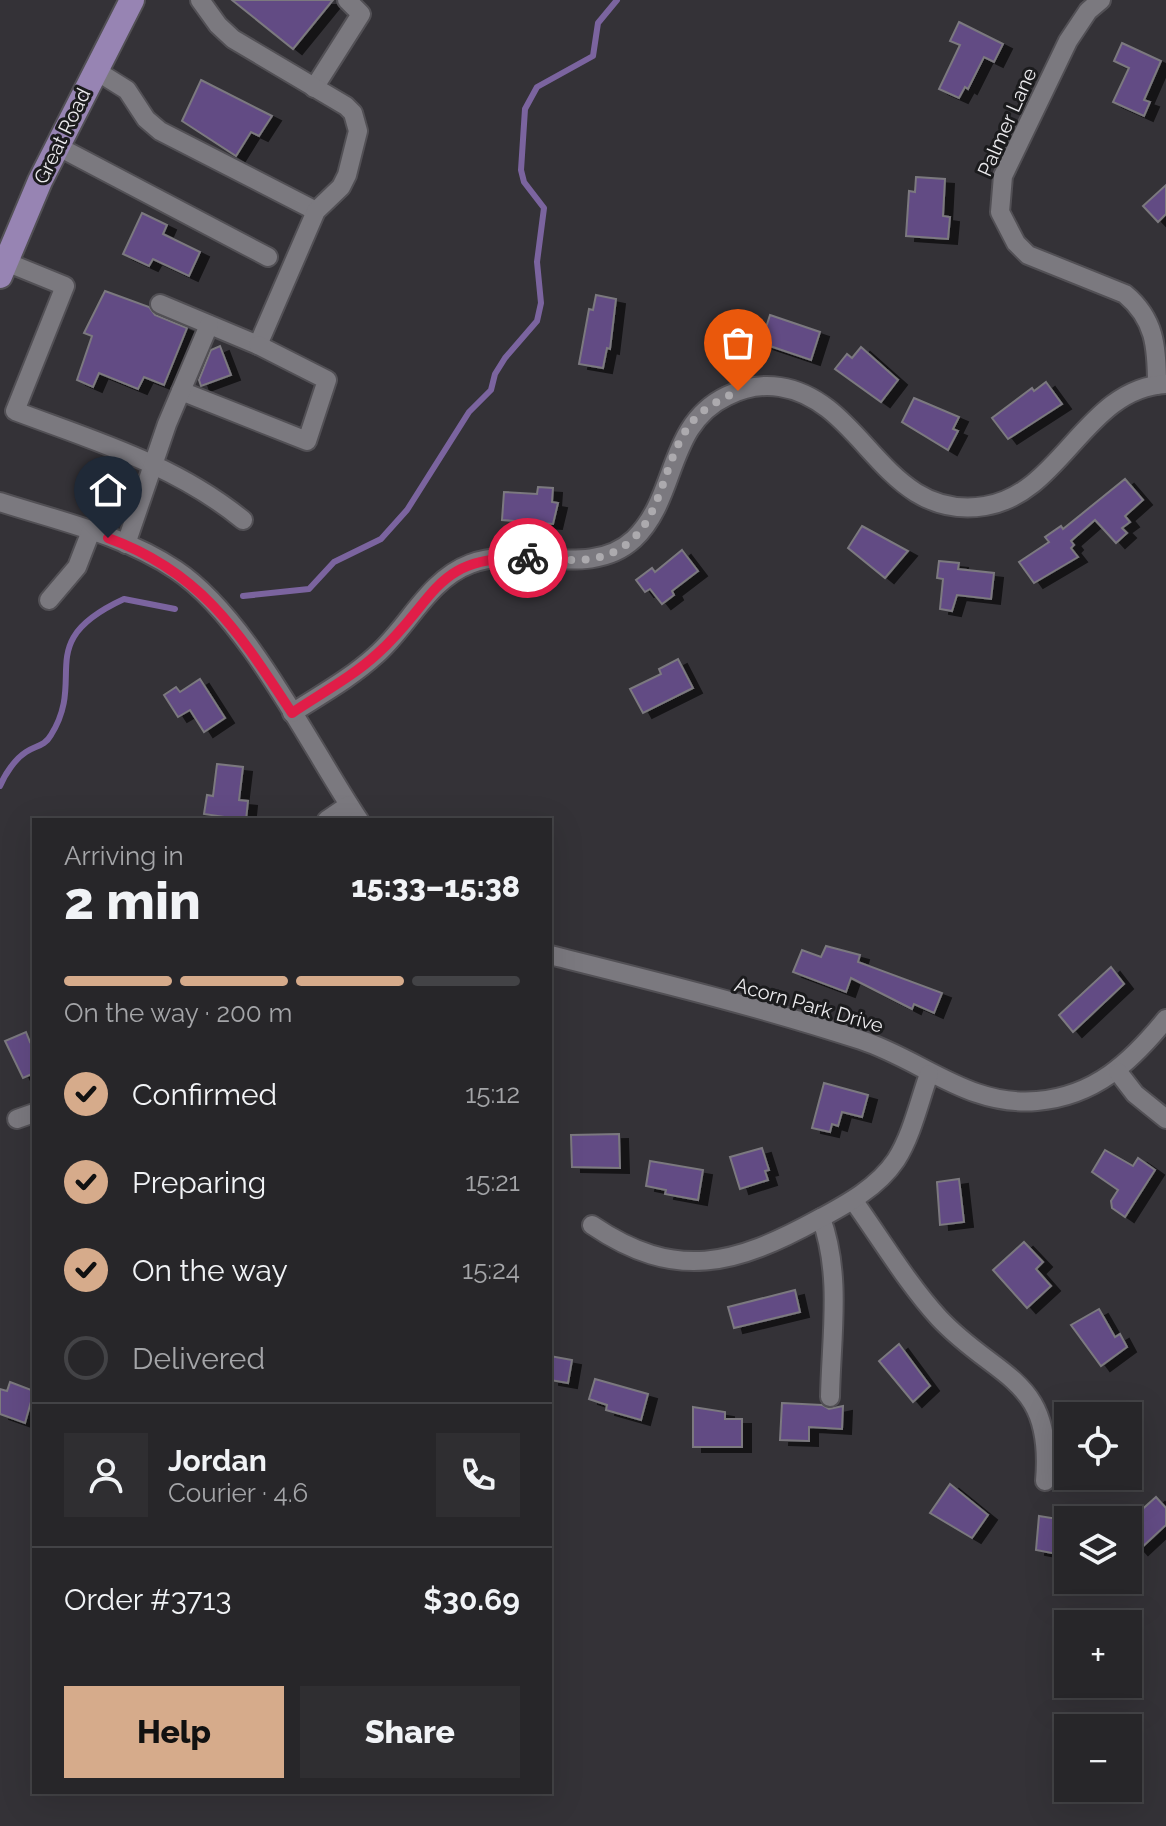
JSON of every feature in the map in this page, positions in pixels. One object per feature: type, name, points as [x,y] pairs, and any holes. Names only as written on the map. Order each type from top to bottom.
[{"type":"main road","name":"Great Road","points":[[3,269],[57,146],[132,0]]},
{"type":"street","points":[[200,0],[218,25],[233,39],[346,106],[353,113],[358,131],[353,158],[341,187],[316,211],[258,345]]},
{"type":"street","points":[[314,88],[361,14],[347,0]]},
{"type":"street","name":"Palmer Lane","points":[[1101,0],[1088,11],[1068,41],[1003,176],[1000,212],[1011,235],[1028,255],[1125,294],[1138,305],[1149,320],[1155,338],[1161,384]]},
{"type":"street","points":[[95,70],[127,90],[146,119],[160,131],[316,211]]},
{"type":"street","points":[[57,146],[268,257]]},
{"type":"street","points":[[3,269],[65,286],[15,411],[154,463],[206,491],[243,520]]},
{"type":"street","points":[[160,304],[258,345],[327,380],[307,441],[181,391]]},
{"type":"street","points":[[126,544],[181,391],[209,325]]},
{"type":"street","points":[[292,713],[377,654],[441,580],[456,570],[489,559],[597,558],[632,540],[657,507],[673,460],[692,423],[704,410],[738,391],[776,386],[808,395],[839,418],[905,486],[935,501],[967,507],[985,506],[1017,494],[1042,475],[1108,407],[1140,389],[1161,384]]},
{"type":"street","points":[[0,502],[126,544],[178,571],[216,606],[249,648],[354,813]]},
{"type":"street","points":[[49,600],[77,567],[91,531]]},
{"type":"street","name":"Acorn Park Drive","points":[[552,956],[863,1041],[929,1074],[994,1098],[1035,1101],[1072,1094],[1118,1072],[1166,1019]]},
{"type":"street","points":[[1118,1072],[1135,1094],[1166,1119]]},
{"type":"street","points":[[592,1225],[630,1249],[648,1255],[701,1263],[753,1252],[853,1200],[885,1174],[896,1159],[929,1074]]},
{"type":"street","points":[[853,1200],[938,1317],[1027,1394],[1045,1435],[1045,1481]]},
{"type":"street","points":[[821,1218],[831,1245],[834,1278],[830,1397]]},
{"type":"building","points":[[232,0],[333,0],[293,49]]},
{"type":"building","points":[[959,22],[1003,44],[994,62],[984,57],[968,89],[965,87],[959,98],[939,89],[960,45],[950,41]]},
{"type":"building","points":[[1122,43],[1161,61],[1144,100],[1150,102],[1144,116],[1113,102],[1129,68],[1114,61]]},
{"type":"building","points":[[201,80],[272,116],[259,136],[251,132],[236,156],[182,121]]},
{"type":"building","points":[[916,177],[945,179],[943,216],[950,217],[948,239],[906,236],[909,191],[915,192]]},
{"type":"building","points":[[1166,185],[1166,214],[1158,222],[1143,206]]},
{"type":"building","points":[[142,213],[167,225],[163,234],[200,252],[189,276],[153,259],[149,266],[123,254]]},
{"type":"building","points":[[105,291],[149,307],[155,315],[187,328],[164,385],[144,377],[138,389],[99,373],[93,387],[77,380],[92,336],[84,333]]},
{"type":"building","points":[[596,295],[616,299],[610,349],[607,348],[603,368],[579,364],[589,309],[593,310]]},
{"type":"building","points":[[770,315],[820,332],[811,360],[761,343]]},
{"type":"building","points":[[220,346],[231,375],[201,386],[199,380],[211,350]]},
{"type":"building","points":[[861,347],[898,380],[881,402],[835,369],[847,354],[852,358]]},
{"type":"building","points":[[1046,382],[1062,404],[1008,439],[992,418],[1032,388],[1034,391]]},
{"type":"building","points":[[914,398],[959,417],[953,429],[958,431],[948,450],[902,422]]},
{"type":"building","points":[[1125,479],[1143,500],[1125,516],[1130,522],[1122,528],[1127,533],[1116,543],[1095,520],[1071,541],[1074,545],[1071,548],[1078,557],[1034,583],[1019,562],[1049,542],[1045,537],[1061,526],[1063,529]]},
{"type":"building","points":[[538,487],[553,488],[552,502],[558,503],[553,524],[502,520],[504,492],[537,494]]},
{"type":"building","points":[[862,526],[908,551],[885,578],[848,548]]},
{"type":"building","points":[[682,550],[698,571],[672,591],[674,595],[662,604],[650,589],[645,592],[636,580],[652,568],[655,572]]},
{"type":"building","points":[[939,561],[959,563],[958,569],[994,573],[991,599],[957,595],[952,611],[940,609],[943,579],[937,578]]},
{"type":"building","points":[[678,659],[693,688],[643,713],[630,689],[661,674],[659,669]]},
{"type":"building","points":[[200,679],[225,718],[204,732],[190,710],[178,717],[164,695],[176,687],[180,692]]},
{"type":"building","points":[[217,764],[243,767],[239,800],[248,801],[246,818],[204,814],[207,795],[213,796]]},
{"type":"building","points":[[826,946],[860,955],[858,962],[942,993],[934,1013],[914,1004],[912,1009],[851,978],[846,992],[793,972],[802,950],[821,957]]},
{"type":"building","points":[[1111,967],[1124,984],[1073,1032],[1059,1015]]},
{"type":"building","points":[[26,1032],[32,1041],[32,1074],[23,1078],[5,1041]]},
{"type":"building","points":[[824,1083],[868,1095],[862,1117],[842,1112],[838,1126],[832,1124],[830,1132],[812,1128]]},
{"type":"building","points":[[619,1134],[620,1168],[572,1167],[571,1135]]},
{"type":"building","points":[[762,1148],[769,1170],[765,1171],[768,1180],[740,1189],[730,1157]]},
{"type":"building","points":[[1105,1150],[1133,1166],[1138,1158],[1155,1170],[1125,1217],[1112,1208],[1111,1201],[1118,1190],[1092,1172]]},
{"type":"building","points":[[650,1161],[703,1170],[698,1200],[665,1194],[666,1190],[646,1186]]},
{"type":"building","points":[[959,1179],[964,1222],[940,1225],[937,1182]]},
{"type":"building","points":[[1024,1242],[1043,1262],[1036,1269],[1051,1286],[1027,1308],[993,1270]]},
{"type":"building","points":[[795,1290],[800,1312],[734,1328],[728,1307]]},
{"type":"building","points":[[1099,1309],[1115,1337],[1120,1334],[1127,1347],[1101,1366],[1071,1325]]},
{"type":"building","points":[[899,1344],[930,1386],[913,1402],[879,1361]]},
{"type":"building","points":[[552,1356],[572,1360],[568,1383],[552,1380]]},
{"type":"building","points":[[595,1379],[648,1394],[641,1420],[606,1410],[607,1405],[589,1399]]},
{"type":"building","points":[[10,1382],[32,1390],[25,1423],[0,1414],[0,1389],[7,1391]]},
{"type":"building","points":[[782,1403],[822,1405],[829,1409],[843,1406],[842,1429],[809,1427],[809,1441],[780,1440]]},
{"type":"building","points":[[693,1407],[725,1412],[725,1419],[742,1419],[742,1447],[693,1447]]},
{"type":"building","points":[[950,1484],[988,1515],[972,1538],[930,1513]]},
{"type":"building","points":[[1156,1497],[1166,1508],[1166,1525],[1142,1547],[1142,1510]]},
{"type":"building","points":[[1039,1516],[1054,1518],[1054,1553],[1036,1550]]},
{"type":"waterway","points":[[243,596],[309,589],[334,562],[381,539],[407,510],[469,412],[491,390],[495,374],[505,358],[537,321],[541,303],[537,262],[544,208],[524,182],[521,170],[525,109],[537,87],[593,56],[598,23],[617,0]]},
{"type":"waterway","points":[[0,786],[18,759],[49,739],[61,714],[66,661],[70,645],[79,630],[96,615],[124,599],[175,609]]},
{"type":"way so far","points":[[528,558],[597,558],[632,540],[657,507],[673,460],[692,423],[704,410],[738,391]]},
{"type":"route","points":[[108,538],[156,558],[197,587],[234,627],[292,713],[366,664],[397,635],[441,580],[456,570],[489,559],[528,558]]}]
